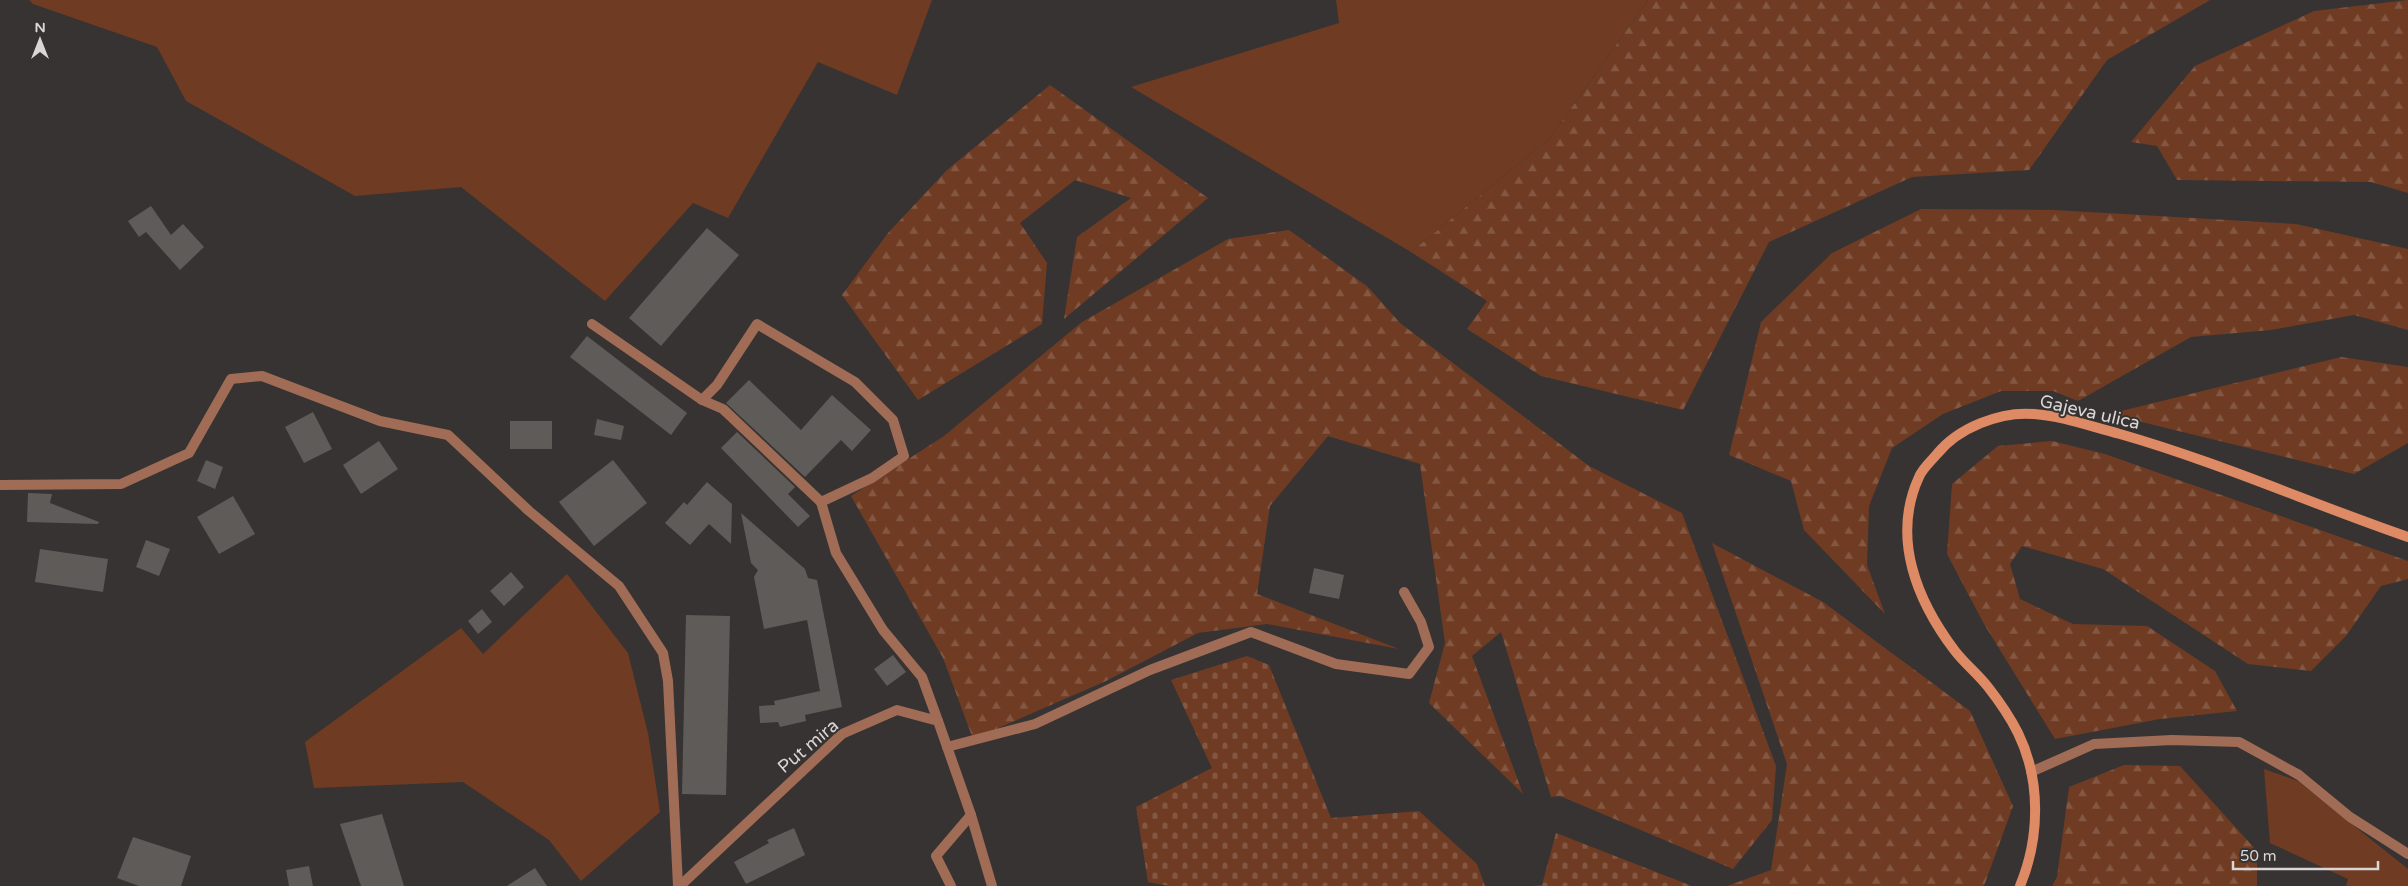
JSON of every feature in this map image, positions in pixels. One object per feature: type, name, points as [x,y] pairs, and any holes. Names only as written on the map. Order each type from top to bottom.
[{"type":"main road","name":"Gajeva ulica","points":[[2020,886],[2034,838],[2035,808],[2031,772],[2018,733],[1988,687],[1955,651],[1929,613],[1914,578],[1907,547],[1907,512],[1919,475],[1944,444],[1972,427],[2001,416],[2032,414],[2064,419],[2168,448],[2408,537]]},
{"type":"street","points":[[592,324],[702,400],[723,410],[821,502],[836,554],[883,630],[922,677],[966,799],[992,886]]},
{"type":"street","points":[[702,400],[717,385],[757,324],[855,382],[893,420],[904,456],[872,478],[821,502]]},
{"type":"street","points":[[0,485],[121,484],[189,452],[231,379],[262,376],[380,421],[448,434],[529,511],[619,586],[663,653],[668,681],[679,886]]},
{"type":"street","points":[[947,747],[1035,724],[1150,670],[1251,632],[1336,664],[1409,674],[1429,647],[1421,622],[1404,592]]},
{"type":"street","name":"Put mira","points":[[679,886],[842,734],[897,710],[938,721]]},
{"type":"street","points":[[2031,772],[2094,744],[2172,740],[2239,742],[2299,775],[2350,817],[2408,854]]},
{"type":"street","points":[[951,886],[936,856],[971,814]]},
{"type":"green space","points":[[29,0],[932,0],[897,95],[818,62],[728,218],[693,203],[605,301],[461,187],[355,196],[186,101],[157,47],[33,4]]},
{"type":"green space","points":[[1336,0],[1648,0],[1550,138],[1411,252],[1131,87],[1339,23]]},
{"type":"green space","points":[[1648,0],[2210,0],[2107,60],[2029,170],[1912,177],[1769,242],[1683,410],[1541,376],[1467,329],[1487,301],[1411,252],[1550,138]]},
{"type":"green space","points":[[2408,0],[2408,193],[2371,182],[2177,180],[2157,146],[2131,142],[2195,66],[2314,11]]},
{"type":"green space","points":[[1050,85],[1208,198],[1064,319],[1077,237],[1131,198],[1075,180],[1020,223],[1047,263],[1042,324],[918,400],[842,295],[888,233],[947,170]]},
{"type":"green space","points":[[1921,209],[2054,210],[2296,224],[2408,249],[2408,330],[2354,315],[2271,330],[2191,337],[2078,401],[2053,391],[2001,391],[1943,414],[1892,448],[1869,506],[1867,565],[1885,614],[1804,530],[1791,481],[1729,455],[1761,322],[1832,253]]},
{"type":"green space","points":[[1289,230],[1368,287],[1400,323],[1589,466],[1682,513],[1776,766],[1772,820],[1733,869],[1560,796],[1551,797],[1501,632],[1472,656],[1523,794],[1429,703],[1445,643],[1420,464],[1328,436],[1270,506],[1257,594],[1399,649],[1267,624],[1198,633],[1106,681],[973,739],[943,658],[851,496],[944,436],[1082,322],[1228,239]]},
{"type":"green space","points":[[2341,357],[2408,367],[2408,443],[2354,474],[2109,414]]},
{"type":"green space","points":[[2052,441],[2105,454],[2408,561],[2408,579],[2381,586],[2346,636],[2311,671],[2248,664],[2103,569],[2022,546],[2010,564],[2020,599],[2073,624],[2147,626],[2215,671],[2237,711],[2160,719],[2055,739],[1984,624],[1947,554],[1952,484],[1998,446]]},
{"type":"green space","points":[[1712,543],[1823,602],[1970,711],[2013,806],[1984,886],[1727,886],[1771,870],[1787,764]]},
{"type":"green space","points":[[567,574],[628,653],[648,733],[660,812],[581,881],[549,840],[463,782],[314,788],[305,742],[461,628],[483,654]]},
{"type":"green space","points":[[1247,656],[1269,665],[1331,818],[1419,811],[1477,864],[1485,886],[1169,886],[1148,882],[1136,807],[1212,768],[1171,680]]},
{"type":"green space","points":[[2124,765],[2180,766],[2257,851],[2257,886],[2052,886],[2057,877],[2069,787]]},
{"type":"green space","points":[[2264,769],[2298,781],[2408,869],[2408,886],[2346,886],[2348,879],[2270,843]]},
{"type":"green space","points":[[1556,833],[1692,886],[1532,886],[1542,885]]},
{"type":"building","points":[[151,206],[171,235],[183,224],[204,247],[180,270],[146,232],[139,237],[128,221]]},
{"type":"building","points":[[707,228],[739,255],[661,346],[629,318]]},
{"type":"building","points":[[587,336],[687,413],[671,435],[570,357]]},
{"type":"building","points":[[749,380],[801,430],[832,395],[871,430],[852,451],[841,440],[805,477],[726,403]]},
{"type":"building","points":[[313,412],[332,449],[304,463],[285,427]]},
{"type":"building","points":[[597,419],[624,426],[621,440],[594,435]]},
{"type":"building","points":[[510,421],[552,421],[552,449],[510,449]]},
{"type":"building","points":[[737,432],[795,487],[788,494],[810,516],[798,527],[721,448]]},
{"type":"building","points":[[379,441],[398,469],[361,494],[343,465]]},
{"type":"building","points":[[206,460],[223,467],[215,489],[197,481]]},
{"type":"building","points":[[613,460],[647,503],[594,546],[559,502]]},
{"type":"building","points":[[707,482],[732,504],[731,544],[709,524],[690,545],[665,523],[684,502],[687,505]]},
{"type":"building","points":[[28,493],[52,494],[50,503],[99,522],[98,524],[27,522]]},
{"type":"building","points":[[233,496],[255,534],[219,554],[197,517]]},
{"type":"building","points":[[741,513],[805,569],[808,578],[817,580],[842,707],[805,715],[806,721],[780,727],[778,722],[760,723],[759,706],[775,705],[774,701],[820,691],[807,620],[764,629],[754,577],[758,570],[751,563]]},
{"type":"building","points":[[146,540],[170,549],[159,576],[136,567]]},
{"type":"building","points":[[40,549],[108,559],[103,592],[35,582]]},
{"type":"building","points":[[1314,568],[1344,575],[1339,599],[1309,593]]},
{"type":"building","points":[[511,572],[524,587],[504,606],[490,591]]},
{"type":"building","points":[[482,609],[492,622],[478,634],[468,621]]},
{"type":"building","points":[[686,615],[730,616],[726,795],[682,794]]},
{"type":"building","points":[[893,655],[906,672],[887,686],[874,669]]},
{"type":"building","points":[[382,814],[404,886],[361,886],[340,824]]},
{"type":"building","points":[[794,828],[805,855],[746,884],[734,862],[769,843],[767,840]]},
{"type":"building","points":[[133,837],[191,856],[181,886],[139,886],[117,878]]},
{"type":"building","points":[[309,866],[313,886],[289,886],[286,870]]},
{"type":"building","points":[[535,868],[547,886],[507,886]]}]
